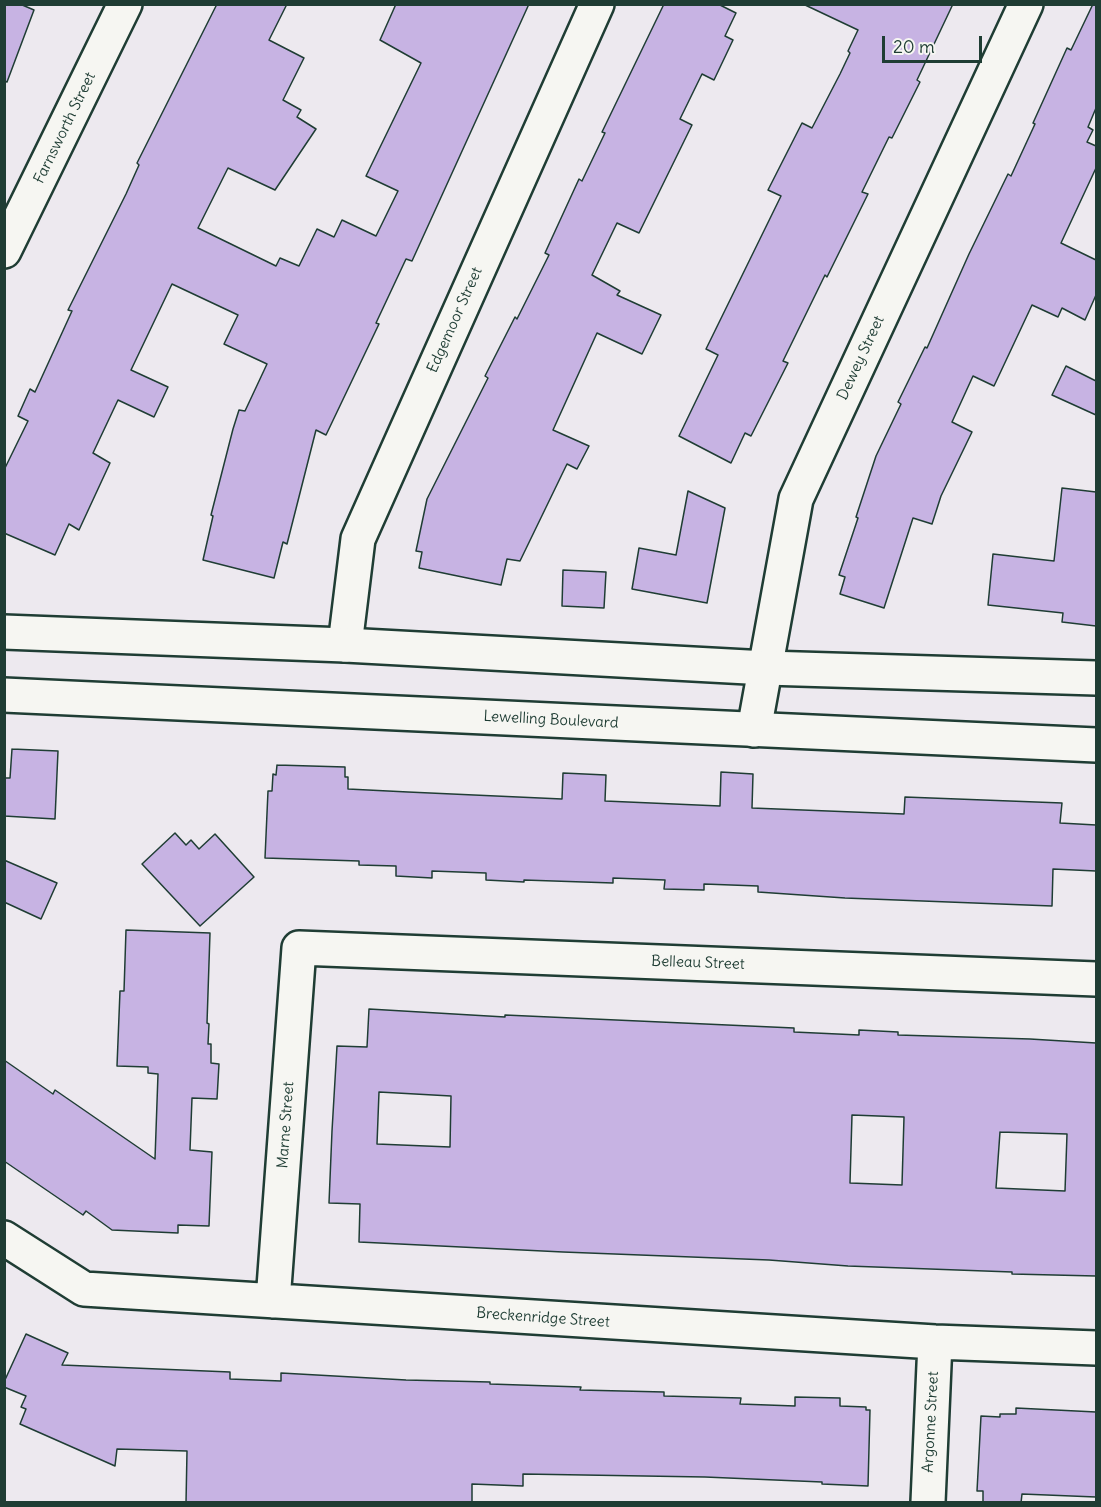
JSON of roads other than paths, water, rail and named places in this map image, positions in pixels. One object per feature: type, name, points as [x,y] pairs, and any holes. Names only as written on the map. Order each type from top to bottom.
[{"type":"street","name":"Farnsworth Street","points":[[4,251],[125,4]]},
{"type":"street","name":"Edgemoor Street","points":[[345,645],[358,539],[597,4]]},
{"type":"street","name":"Dewey Street","points":[[754,730],[796,499],[1026,4]]},
{"type":"street","points":[[4,632],[345,645],[766,668],[1096,678]]},
{"type":"street","name":"Lewelling Boulevard","points":[[4,695],[1096,745]]},
{"type":"street","name":"Belleau Street","points":[[299,948],[1096,979]]},
{"type":"street","name":"Marne Street","points":[[273,1301],[299,948]]},
{"type":"street","name":"Breckenridge Street","points":[[4,1238],[84,1288],[935,1342],[1096,1348]]},
{"type":"street","name":"Argonne Street","points":[[928,1503],[935,1342]]}]
